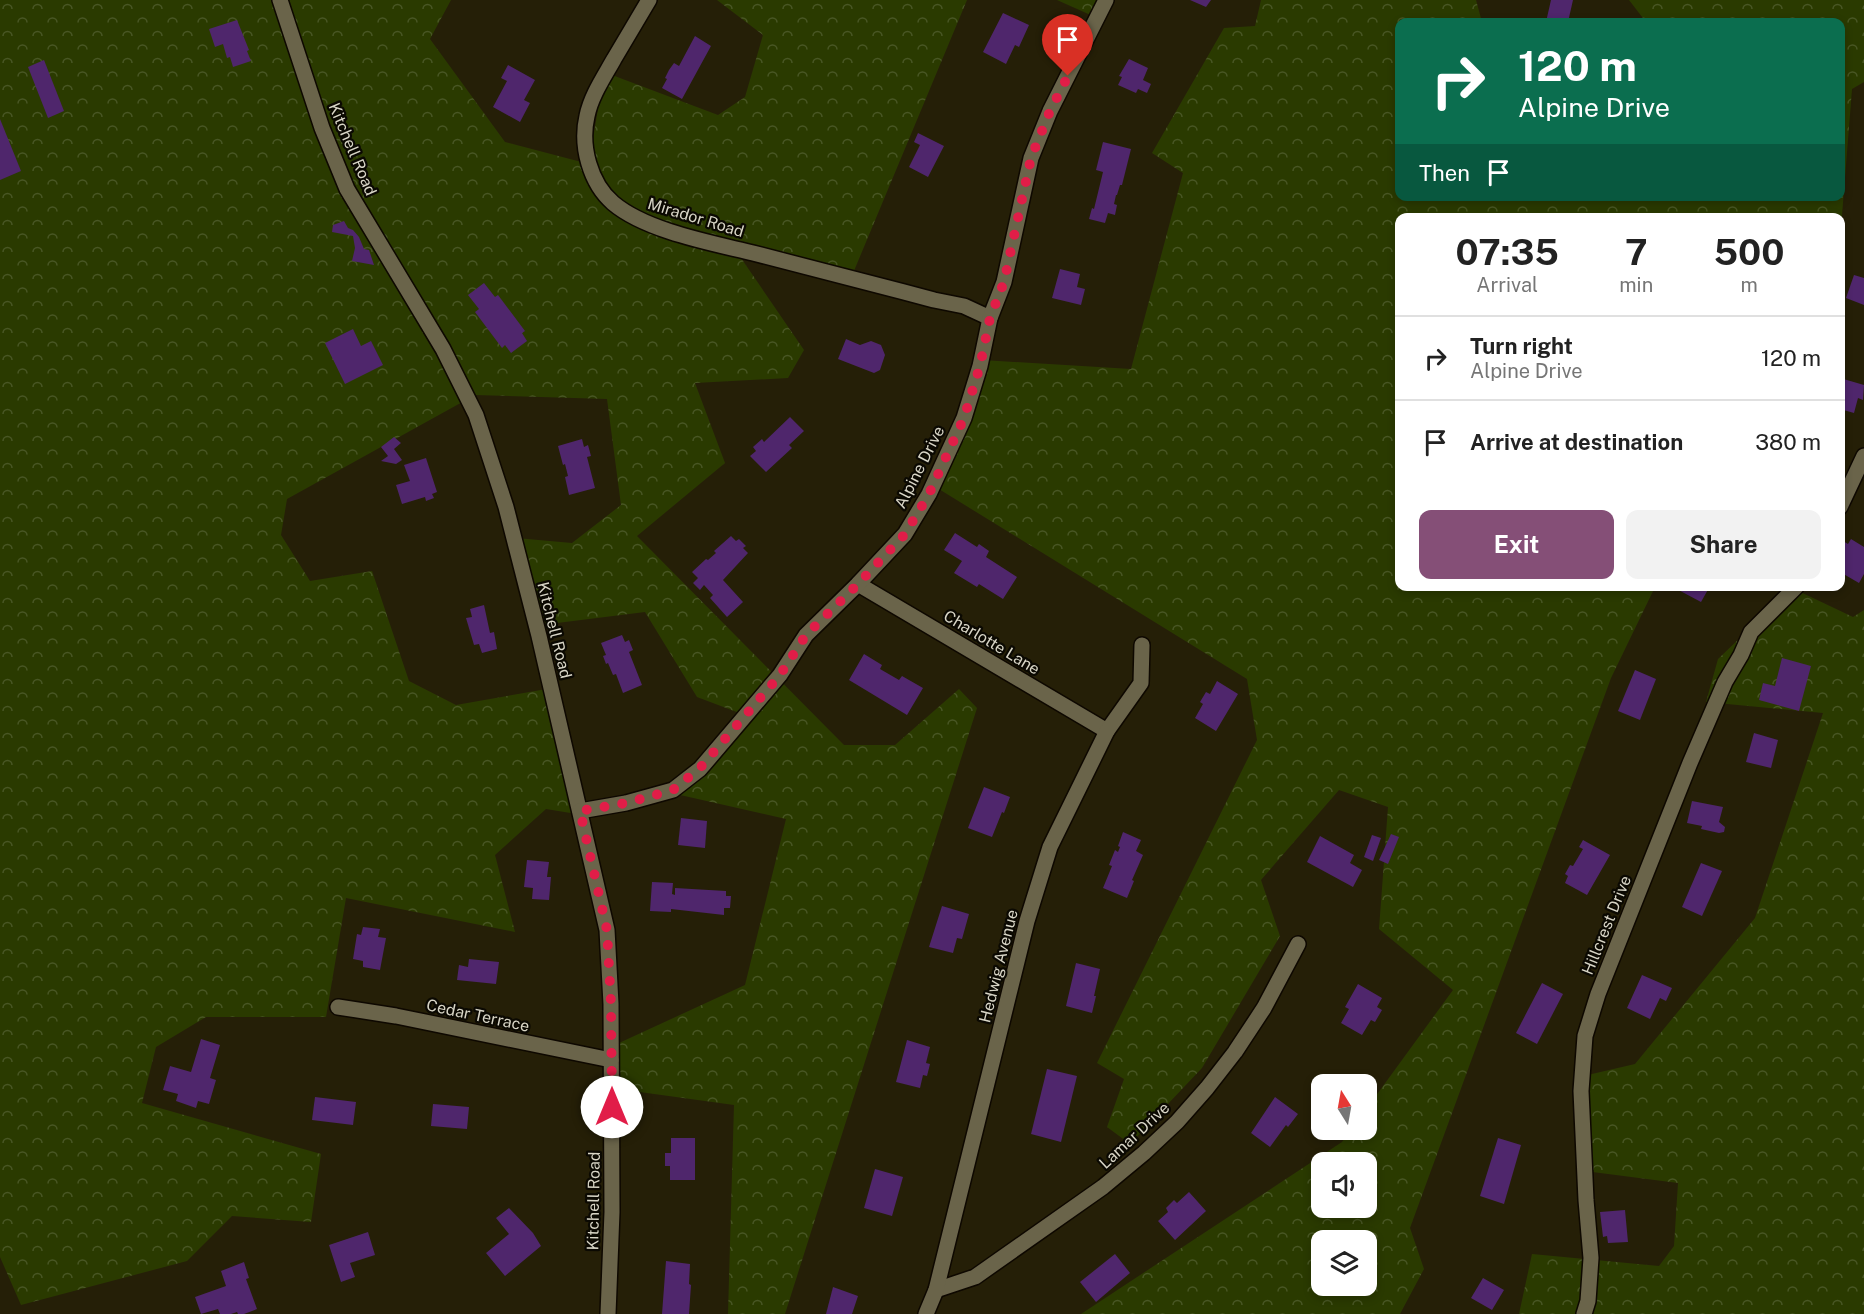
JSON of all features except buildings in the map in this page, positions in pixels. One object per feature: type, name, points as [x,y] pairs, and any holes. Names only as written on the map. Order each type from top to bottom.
[{"type":"street","name":"Kitchell Road","points":[[280,0],[322,128],[347,189],[443,349],[476,415],[506,507],[607,930],[611,1004],[612,1212],[608,1314]]},
{"type":"street","name":"Mirador Road","points":[[649,0],[593,97],[587,117],[585,136],[593,178],[602,192],[636,218],[659,227],[725,246],[964,306],[990,318]]},
{"type":"street","name":"Alpine Drive","points":[[580,811],[626,803],[673,790],[700,768],[780,675],[806,635],[905,534],[929,494],[964,418],[980,366],[990,318],[1004,282],[1031,158],[1050,111],[1106,0]]},
{"type":"street","points":[[1845,496],[1864,456]]},
{"type":"street","name":"Charlotte Lane","points":[[858,584],[1107,731]]},
{"type":"street","name":"Hillcrest Drive","points":[[1584,1314],[1588,1301],[1591,1258],[1581,1091],[1585,1036],[1607,972],[1690,763],[1725,682],[1751,632],[1792,591]]},
{"type":"street","name":"Hedwig Avenue","points":[[926,1314],[936,1290],[1030,910],[1050,847],[1107,731],[1141,683],[1142,645]]},
{"type":"street","name":"Lamar Drive","points":[[936,1290],[975,1277],[1103,1187],[1152,1145],[1207,1088],[1235,1052],[1264,1008],[1298,944]]},
{"type":"street","name":"Cedar Terrace","points":[[338,1007],[396,1016],[611,1060]]},
{"type":"green space","points":[[0,0],[451,0],[430,39],[505,142],[589,164],[604,72],[718,115],[745,97],[763,35],[717,0],[967,0],[851,278],[730,242],[804,350],[788,378],[695,383],[725,463],[637,536],[844,745],[895,745],[959,689],[977,708],[785,1314],[728,1314],[734,1105],[618,1089],[619,1043],[745,985],[786,819],[667,792],[742,714],[697,697],[645,612],[541,625],[516,538],[572,543],[621,505],[607,399],[475,395],[287,499],[281,535],[310,581],[372,571],[409,681],[456,705],[558,687],[589,816],[546,809],[495,855],[515,932],[346,898],[326,1017],[206,1017],[156,1047],[142,1103],[321,1154],[311,1222],[232,1216],[187,1261],[21,1305],[0,1257]]},
{"type":"green space","points":[[1057,0],[1105,0],[1095,17]]},
{"type":"green space","points":[[1261,0],[1476,0],[1481,18],[1395,18],[1395,201],[1843,201],[1842,213],[1395,213],[1395,591],[1653,591],[1611,678],[1410,1228],[1424,1269],[1400,1314],[1081,1314],[1311,1162],[1311,1218],[1377,1218],[1377,1152],[1327,1152],[1344,1140],[1377,1140],[1377,1094],[1453,990],[1379,929],[1388,807],[1339,790],[1261,880],[1280,936],[1202,1068],[1130,1144],[1107,1127],[1124,1079],[1097,1063],[1257,740],[1247,679],[934,486],[982,360],[1131,369],[1183,173],[1152,153],[1224,28],[1255,26]]},
{"type":"green space","points":[[1629,0],[1864,0],[1864,82],[1852,89],[1845,177],[1845,18],[1643,18]]},
{"type":"green space","points":[[1789,591],[1798,591],[1853,617],[1864,610],[1864,1314],[1519,1314],[1532,1254],[1659,1266],[1674,1246],[1678,1183],[1577,1170],[1579,1077],[1635,1064],[1755,918],[1823,713],[1706,702],[1718,659]]},
{"type":"route","points":[[612,1107],[611,1004],[607,930],[580,811],[626,803],[673,790],[700,768],[780,675],[806,635],[905,534],[929,494],[964,418],[980,366],[990,318],[1004,282],[1031,158],[1050,111],[1068,76]]}]
